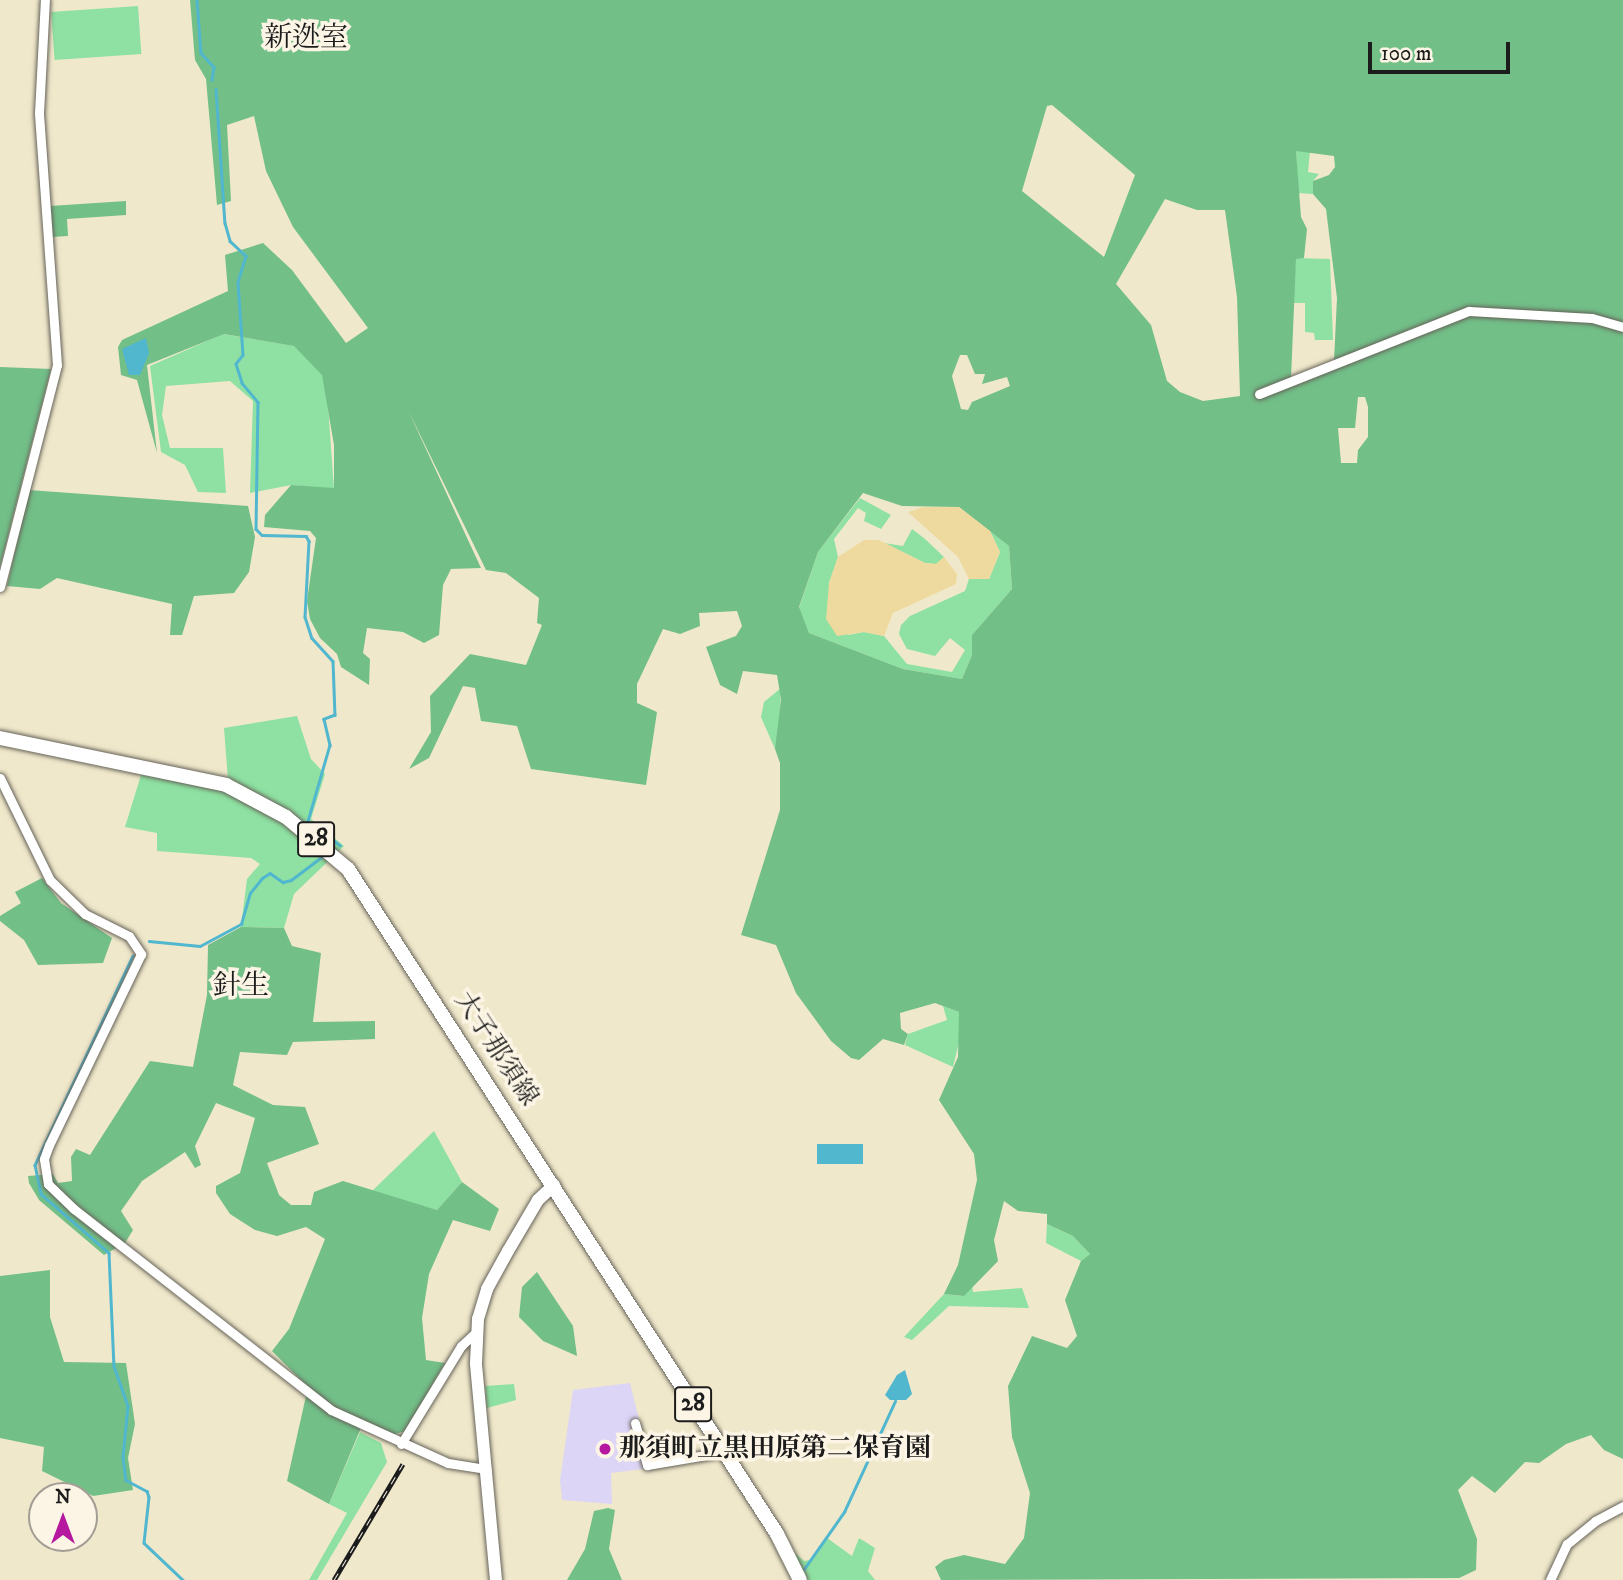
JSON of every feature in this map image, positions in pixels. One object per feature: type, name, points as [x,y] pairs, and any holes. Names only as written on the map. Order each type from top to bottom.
[{"type":"main road","name":"大子那須線","points":[[0,738],[226,785],[252,796],[317,840],[369,896],[724,1452],[800,1580]]},
{"type":"street","points":[[0,587],[57,365],[38,113],[45,0]]},
{"type":"street","points":[[1259,394],[1469,310],[1592,318],[1623,327]]},
{"type":"street","points":[[0,778],[50,880],[85,914],[129,936],[141,954],[49,1145],[44,1159],[48,1184],[74,1209],[331,1410],[448,1464],[487,1469]]},
{"type":"street","points":[[496,1580],[477,1331],[488,1289],[538,1200],[554,1185]]},
{"type":"street","points":[[401,1444],[461,1346],[477,1331]]},
{"type":"street","points":[[635,1423],[647,1465],[724,1452]]},
{"type":"street","points":[[1550,1580],[1567,1544],[1595,1521],[1623,1506]]},
{"type":"shaded area","name":"那須町立黒田原第二保育園","points":[[630,1383],[651,1468],[611,1473],[612,1504],[562,1500],[560,1480],[573,1390]]},
{"type":"green space","points":[[190,0],[1623,0],[1623,1459],[1604,1450],[1591,1435],[1566,1444],[1539,1463],[1525,1462],[1495,1493],[1472,1476],[1458,1490],[1477,1539],[1476,1570],[1459,1578],[941,1580],[935,1567],[944,1560],[964,1555],[1005,1564],[1024,1538],[1030,1493],[1012,1437],[1008,1386],[1032,1336],[1067,1348],[1077,1336],[1065,1300],[1081,1261],[1090,1254],[1073,1236],[1047,1224],[1047,1214],[1018,1211],[1004,1201],[994,1240],[998,1261],[964,1296],[944,1294],[958,1265],[977,1180],[974,1154],[939,1100],[958,1057],[959,1012],[935,1003],[900,1013],[901,1029],[908,1034],[904,1045],[883,1039],[859,1060],[851,1058],[831,1041],[796,993],[776,945],[741,935],[780,810],[780,763],[775,749],[781,699],[777,675],[743,671],[737,694],[720,685],[706,647],[736,636],[742,626],[737,611],[699,613],[700,626],[680,634],[663,629],[637,684],[637,703],[657,712],[646,785],[531,769],[517,726],[481,721],[475,688],[463,686],[429,758],[409,769],[431,732],[430,696],[470,654],[526,665],[542,625],[537,623],[539,598],[506,573],[486,570],[408,410],[481,568],[451,569],[443,585],[439,635],[424,643],[403,632],[367,628],[363,653],[370,659],[369,685],[341,667],[337,654],[320,638],[310,619],[307,601],[316,538],[310,531],[264,527],[265,515],[291,485],[334,488],[334,445],[322,375],[294,346],[224,334],[147,365],[157,453],[137,380],[121,375],[118,347],[122,340],[228,291],[225,255],[263,243],[292,270],[346,343],[368,328],[293,227],[266,171],[254,116],[227,125],[231,201],[217,205],[206,79],[195,60]],"holes":[[[1052,105],[1135,175],[1104,257],[1022,191],[1047,106]],[[1296,151],[1334,156],[1335,167],[1329,175],[1313,181],[1313,194],[1326,209],[1337,298],[1334,361],[1291,378],[1296,259],[1304,258],[1307,229],[1301,217]],[[1165,199],[1197,210],[1225,210],[1237,297],[1240,396],[1203,401],[1180,392],[1167,381],[1151,325],[1116,284]],[[960,355],[967,355],[975,374],[985,374],[982,384],[1007,377],[1010,386],[972,402],[968,410],[961,409],[952,376]],[[1358,397],[1365,397],[1368,407],[1368,437],[1358,450],[1357,463],[1341,463],[1338,428],[1355,428]],[[863,493],[902,506],[959,507],[1009,546],[1012,589],[972,635],[972,655],[962,679],[903,669],[809,633],[799,607],[818,552]]]},
{"type":"green space","points":[[138,6],[141,54],[55,60],[51,12]]},
{"type":"green space","points":[[1296,151],[1310,151],[1308,172],[1319,174],[1313,181],[1313,194],[1298,193]]},
{"type":"green space","points":[[126,201],[126,215],[67,219],[68,236],[52,237],[50,206]]},
{"type":"green space","points":[[1296,258],[1330,259],[1333,340],[1315,340],[1314,333],[1305,332],[1305,303],[1292,303]]},
{"type":"green space","points":[[223,334],[295,346],[326,377],[334,489],[291,485],[250,493],[253,401],[230,381],[166,386],[162,415],[170,448],[223,448],[226,493],[198,492],[185,465],[161,452],[150,366]]},
{"type":"green space","points":[[0,367],[51,369],[0,567]]},
{"type":"green space","points":[[29,490],[248,506],[255,537],[249,572],[234,593],[194,596],[182,635],[170,635],[172,604],[57,578],[40,589],[7,586]]},
{"type":"green space","points":[[860,498],[891,515],[881,529],[864,521],[866,513],[858,508],[834,539],[838,557],[829,583],[848,635],[864,632],[884,636],[907,664],[952,672],[965,650],[950,638],[935,656],[907,649],[899,634],[901,625],[910,616],[965,591],[969,579],[989,579],[1000,552],[990,531],[1009,546],[1012,589],[972,635],[972,655],[962,679],[903,669],[809,633],[799,608],[818,552]]},
{"type":"green space","points":[[912,529],[944,557],[936,564],[925,563],[884,543],[903,546]]},
{"type":"green space","points":[[781,688],[778,743],[775,749],[761,717],[764,702]]},
{"type":"green space","points":[[297,716],[311,759],[325,774],[311,819],[344,846],[294,894],[284,928],[241,927],[247,879],[260,864],[251,858],[157,851],[157,833],[125,827],[141,775],[212,787],[228,780],[224,728]]},
{"type":"green space","points":[[42,878],[61,903],[112,938],[103,963],[38,965],[24,940],[0,921],[0,916],[21,903],[15,892]]},
{"type":"green space","points":[[241,927],[284,928],[292,946],[321,953],[313,1022],[375,1021],[375,1039],[293,1042],[287,1055],[240,1052],[233,1085],[273,1105],[305,1107],[319,1144],[267,1163],[279,1195],[291,1205],[311,1205],[314,1192],[343,1181],[437,1210],[462,1182],[499,1209],[490,1231],[453,1220],[429,1274],[422,1318],[426,1360],[445,1363],[405,1431],[392,1435],[363,1423],[329,1504],[287,1481],[308,1387],[272,1351],[289,1329],[325,1239],[306,1227],[277,1236],[255,1230],[230,1214],[216,1193],[216,1186],[240,1173],[255,1118],[216,1103],[195,1146],[201,1165],[195,1168],[185,1152],[142,1181],[121,1211],[133,1230],[125,1243],[104,1255],[39,1200],[29,1183],[28,1176],[53,1174],[58,1183],[72,1181],[71,1157],[76,1149],[90,1155],[150,1061],[193,1067],[207,995],[208,945]]},
{"type":"green space","points":[[943,1006],[959,1012],[961,1034],[953,1067],[905,1045],[908,1034],[947,1020]]},
{"type":"green space","points":[[434,1131],[462,1182],[437,1210],[371,1192]]},
{"type":"green space","points":[[1047,1224],[1073,1236],[1090,1254],[1081,1261],[1046,1243]]},
{"type":"green space","points":[[50,1270],[50,1317],[64,1362],[126,1363],[135,1424],[128,1458],[133,1490],[98,1495],[98,1482],[64,1482],[42,1471],[44,1447],[0,1438],[0,1276]]},
{"type":"green space","points":[[537,1272],[573,1326],[577,1356],[543,1341],[519,1317],[522,1287]]},
{"type":"green space","points":[[972,1285],[973,1292],[1022,1288],[1029,1308],[949,1306],[912,1340],[904,1337],[944,1294],[963,1296]]},
{"type":"green space","points":[[514,1384],[516,1400],[487,1408],[485,1386]]},
{"type":"green space","points":[[360,1432],[381,1443],[387,1462],[317,1580],[309,1580],[347,1513],[329,1504]]},
{"type":"green space","points":[[608,1508],[615,1510],[609,1549],[622,1580],[567,1580],[585,1549],[594,1511]]},
{"type":"green space","points":[[827,1538],[852,1556],[859,1538],[875,1548],[868,1571],[875,1580],[806,1580],[794,1552],[804,1561],[810,1560]]},
{"type":"sand","points":[[923,507],[959,507],[990,531],[1000,552],[989,579],[969,579],[958,557],[908,512]]},
{"type":"sand","points":[[864,540],[879,540],[925,563],[936,564],[944,557],[957,574],[956,584],[893,613],[884,636],[864,632],[837,636],[826,619],[829,583],[838,557]]},
{"type":"water","points":[[146,338],[149,353],[140,375],[129,375],[122,349]]},
{"type":"water","points":[[817,1144],[863,1144],[863,1164],[817,1164]]},
{"type":"water","points":[[905,1370],[912,1394],[906,1400],[890,1400],[885,1395],[897,1375]]},
{"type":"waterway","points":[[197,0],[201,53],[214,67],[212,80]]},
{"type":"waterway","points":[[216,89],[225,223],[230,241],[246,256],[238,283],[243,355],[236,364],[242,383],[258,402],[256,529],[262,535],[306,536],[309,541],[305,617],[312,638],[333,661],[335,715],[324,719],[330,745],[308,821],[340,845]]},
{"type":"waterway","points":[[149,941],[200,946],[241,924],[250,893],[262,878],[270,873],[283,882],[291,880],[321,857]]},
{"type":"waterway","points":[[133,956],[35,1165],[41,1194],[109,1253],[114,1366],[128,1406],[123,1457],[126,1480],[147,1491],[149,1497],[144,1543],[183,1580]]},
{"type":"waterway","points":[[804,1569],[844,1512],[895,1401]]},
{"type":"railway","points":[[334,1580],[403,1464]]},
{"type":"place","name":"那須町立黒田原第二保育園","points":[[605,1449]]},
{"type":"district","name":"新迯室","points":[[306,38]]},
{"type":"district","name":"針生","points":[[241,986]]}]
